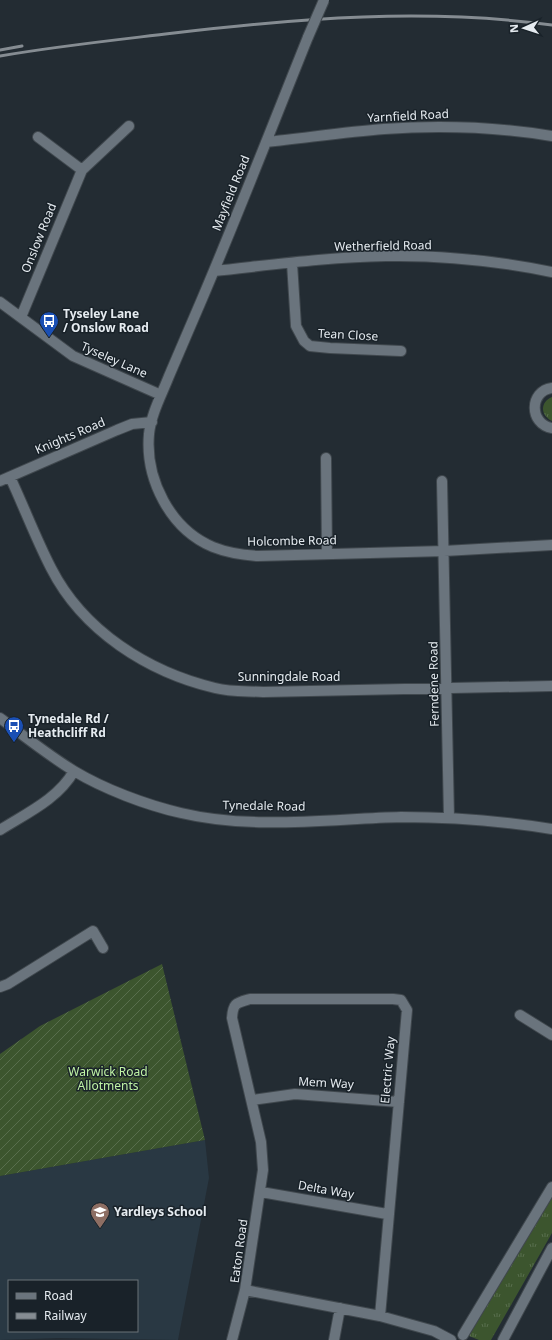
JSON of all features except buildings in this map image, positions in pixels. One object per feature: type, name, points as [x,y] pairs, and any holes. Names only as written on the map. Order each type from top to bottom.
[{"type":"street","name":"Mayfield Road","points":[[161,395],[214,271],[324,0]]},
{"type":"street","name":"Onslow Road","points":[[21,318],[82,170],[128,126]]},
{"type":"street","name":"Yarnfield Road","points":[[266,142],[385,129],[431,127],[514,130],[552,136]]},
{"type":"street","points":[[38,137],[82,170]]},
{"type":"street","name":"Wetherfield Road","points":[[214,271],[349,258],[418,256],[501,264],[552,272]]},
{"type":"street","name":"Tean Close","points":[[292,263],[296,326],[304,341],[310,346],[401,351]]},
{"type":"street","name":"Tyseley Lane","points":[[0,302],[73,356],[161,395]]},
{"type":"street","points":[[552,388],[544,389],[536,398],[534,409],[537,419],[546,427],[552,428]]},
{"type":"street","name":"Holcombe Road","points":[[161,395],[152,422],[149,444],[151,466],[157,488],[166,506],[176,519],[194,535],[213,547],[241,555],[258,556],[444,551],[552,545]]},
{"type":"street","name":"Knights Road","points":[[0,481],[116,430],[132,424],[152,422]]},
{"type":"street","points":[[326,458],[327,554]]},
{"type":"street","name":"Sunningdale Road","points":[[10,477],[51,569],[71,600],[99,628],[125,649],[161,670],[216,688],[243,691],[552,686]]},
{"type":"street","name":"Ferndene Road","points":[[442,481],[449,818]]},
{"type":"street","name":"Tynedale Road","points":[[0,718],[74,771],[104,786],[154,806],[182,813],[236,821],[273,822],[449,818],[514,823],[552,829]]},
{"type":"street","points":[[0,830],[58,792],[67,783],[74,771]]},
{"type":"street","points":[[0,987],[8,984],[93,931],[103,948]]},
{"type":"street","name":"Electric Way","points":[[232,1008],[237,1003],[250,999],[401,1000],[407,1010],[387,1214],[380,1316]]},
{"type":"street","name":"Eaton Road","points":[[232,1008],[232,1018],[261,1142],[263,1170],[261,1192],[245,1290],[380,1316],[434,1331],[451,1340]]},
{"type":"street","points":[[520,1015],[552,1035]]},
{"type":"street","name":"Mem Way","points":[[252,1100],[295,1094],[399,1102]]},
{"type":"street","points":[[464,1335],[552,1187]]},
{"type":"street","name":"Delta Way","points":[[261,1192],[387,1214]]},
{"type":"street","points":[[503,1340],[552,1248]]},
{"type":"street","points":[[232,1340],[245,1290]]},
{"type":"street","points":[[334,1340],[340,1308]]},
{"type":"shaded area","name":"Yardleys School","points":[[205,1140],[209,1178],[178,1340],[59,1338],[0,1340],[0,1176]]},
{"type":"green space","points":[[552,397],[552,421],[545,415],[543,409],[545,402]]},
{"type":"green space","name":"Warwick Road Allotments","points":[[162,964],[205,1140],[0,1176],[0,1054],[40,1026]]},
{"type":"green space","points":[[552,1194],[552,1233],[491,1340],[479,1340],[469,1336]]},
{"type":"railway","points":[[0,56],[65,46],[174,33],[316,19],[410,16],[458,17],[552,25]]},
{"type":"railway","points":[[0,50],[22,46]]},
{"type":"place","name":"Tyseley Lane / Onslow Road","points":[[49,338]]},
{"type":"place","name":"Tynedale Rd / Heathcliff Rd","points":[[14,743]]},
{"type":"place","name":"Yardleys School","points":[[100,1229]]}]
